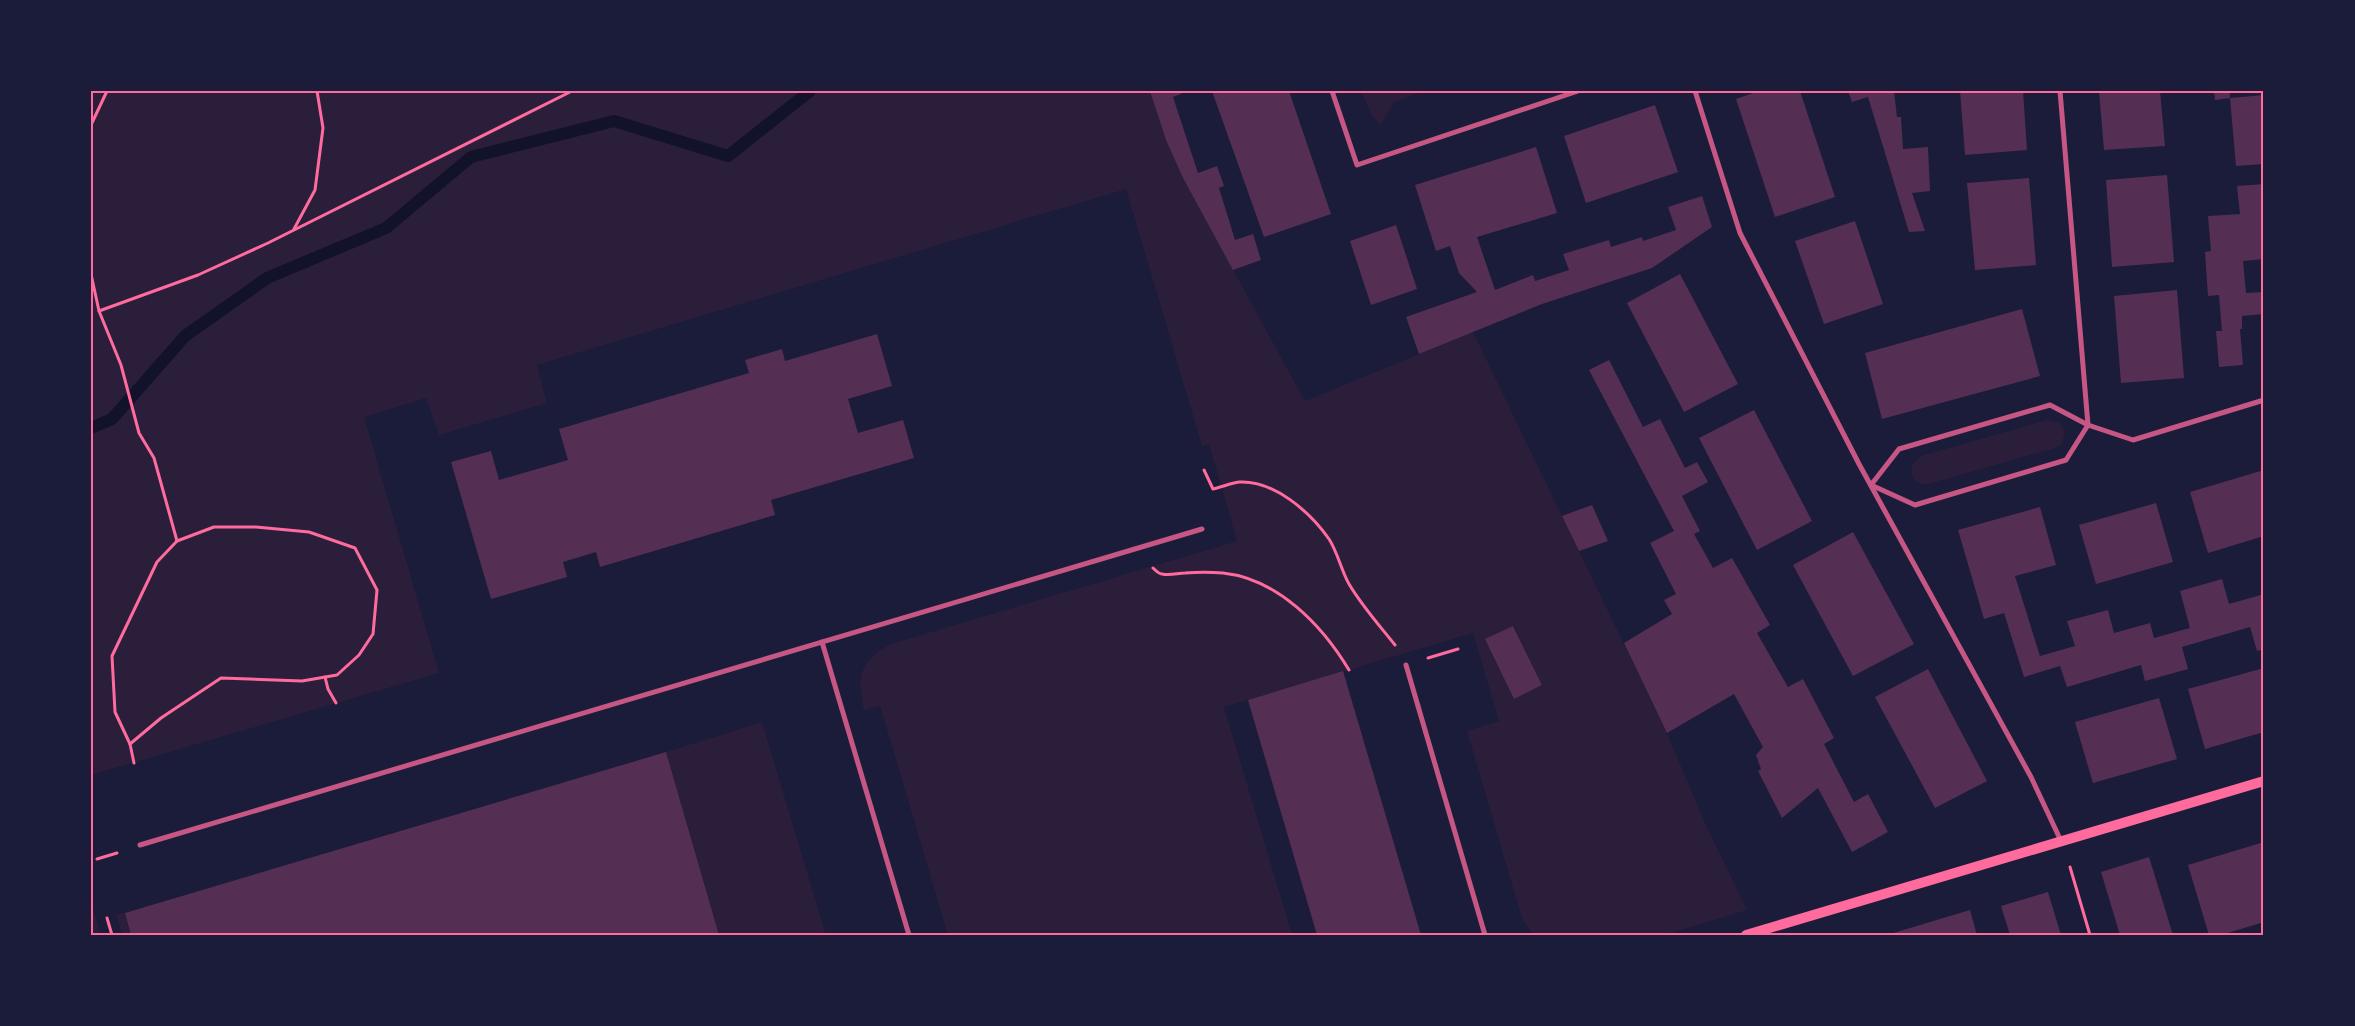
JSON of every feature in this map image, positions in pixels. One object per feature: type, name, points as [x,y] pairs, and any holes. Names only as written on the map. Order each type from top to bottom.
[{"type":"main road","points":[[1746,935],[2061,840],[2264,782]]},
{"type":"street","points":[[1332,91],[1356,165],[1578,91]]},
{"type":"street","points":[[1695,91],[1740,233],[1871,486],[2031,777],[2061,840]]},
{"type":"street","points":[[1871,486],[1914,505],[2066,460],[2088,425],[2060,91]]},
{"type":"street","points":[[1871,486],[1899,449],[2050,405],[2088,425],[2133,440],[2264,400]]},
{"type":"street","points":[[140,845],[1202,529]]},
{"type":"street","points":[[822,642],[908,935]]},
{"type":"street","points":[[1406,665],[1486,935]]},
{"type":"path","points":[[91,125],[107,91]]},
{"type":"path","points":[[293,230],[315,190],[323,128],[317,91]]},
{"type":"path","points":[[99,311],[198,275],[293,230],[572,91]]},
{"type":"path","points":[[91,274],[99,311],[121,365],[139,432],[154,458],[177,541]]},
{"type":"path","points":[[1204,470],[1214,489],[1238,482],[1267,486],[1281,494],[1318,526],[1329,540],[1348,583],[1374,620],[1402,654],[1406,665],[1458,649]]},
{"type":"path","points":[[130,744],[190,697],[221,678],[302,681],[337,675],[359,655],[373,634],[377,590],[355,548],[309,532],[256,527],[214,528],[177,541],[157,562],[112,656],[115,712],[130,744],[134,763]]},
{"type":"path","points":[[1139,548],[1152,567],[1160,574],[1224,573],[1257,582],[1276,592],[1295,605],[1332,644],[1349,670]]},
{"type":"path","points":[[325,677],[328,689],[336,703]]},
{"type":"path","points":[[2070,866],[2090,935]]},
{"type":"path","points":[[107,918],[112,935]]},
{"type":"shaded area","points":[[91,91],[1150,91],[1166,140],[1183,178],[1305,401],[1473,332],[1667,733],[1706,825],[1747,910],[1664,935],[1533,935],[1521,915],[1467,731],[1499,721],[1473,633],[1224,707],[1292,935],[948,935],[880,706],[864,710],[860,688],[863,671],[867,663],[881,650],[891,644],[1237,541],[1209,444],[1202,446],[1126,189],[537,365],[547,403],[439,435],[426,398],[364,417],[439,673],[91,775]],"holes":[[[1514,626],[1542,685],[1514,699],[1486,639]]]},
{"type":"shaded area","points":[[1361,91],[1424,91],[1394,102],[1381,125],[1372,116]]},
{"type":"shaded area","points":[[2047,420],[2060,423],[2065,431],[2062,444],[2055,448],[1925,485],[1918,482],[1912,475],[1912,465],[1921,456]]},
{"type":"shaded area","points":[[762,722],[826,935],[719,935],[666,752]]},
{"type":"shaded area","points":[[91,902],[101,935],[91,935]]},
{"type":"shaded area","points":[[125,913],[131,935],[122,935],[116,914]]},
{"type":"building","points":[[1150,91],[1188,91],[1173,97],[1198,173],[1217,166],[1224,186],[1219,188],[1235,240],[1253,234],[1261,260],[1233,270],[1183,178],[1166,140]]},
{"type":"building","points":[[1212,91],[1289,91],[1331,214],[1264,237]]},
{"type":"building","points":[[1759,91],[1800,91],[1835,197],[1775,217],[1736,99]]},
{"type":"building","points":[[1848,91],[1894,91],[1897,117],[1901,117],[1903,149],[1928,147],[1930,191],[1912,193],[1925,231],[1909,232],[1868,97],[1852,102]]},
{"type":"building","points":[[1960,91],[2023,91],[2027,150],[1965,155]]},
{"type":"building","points":[[2099,91],[2160,91],[2165,146],[2104,150]]},
{"type":"building","points":[[2214,91],[2230,91],[2230,98],[2215,100]]},
{"type":"building","points":[[2264,95],[2264,164],[2236,166],[2230,98]]},
{"type":"building","points":[[1655,105],[1678,172],[1586,203],[1564,136]]},
{"type":"building","points":[[1536,147],[1557,213],[1477,237],[1495,290],[1533,275],[1535,281],[1569,270],[1563,254],[1609,240],[1611,247],[1642,237],[1643,241],[1676,230],[1668,207],[1702,196],[1712,227],[1652,268],[1542,304],[1419,354],[1406,317],[1477,292],[1459,273],[1450,246],[1436,251],[1415,185]]},
{"type":"building","points":[[2167,175],[2174,262],[2112,267],[2106,180]]},
{"type":"building","points":[[2029,178],[2036,265],[1975,270],[1967,183]]},
{"type":"building","points":[[2264,184],[2264,259],[2243,261],[2246,293],[2264,292],[2264,314],[2242,316],[2242,329],[2240,329],[2243,365],[2219,367],[2216,331],[2222,331],[2219,295],[2208,296],[2205,252],[2211,251],[2208,216],[2240,214],[2237,186]]},
{"type":"building","points":[[1855,221],[1883,304],[1824,324],[1795,241]]},
{"type":"building","points":[[1396,225],[1417,289],[1371,305],[1350,241]]},
{"type":"building","points":[[1680,274],[1738,384],[1684,412],[1627,303]]},
{"type":"building","points":[[2177,290],[2184,378],[2121,383],[2114,296]]},
{"type":"building","points":[[2022,309],[2040,376],[1882,419],[1865,353]]},
{"type":"building","points":[[877,334],[892,386],[848,399],[858,433],[903,420],[914,458],[771,500],[775,515],[600,567],[596,552],[563,562],[567,577],[491,599],[451,462],[491,451],[499,480],[568,460],[559,429],[749,373],[745,360],[782,349],[785,361]]},
{"type":"building","points":[[1609,360],[1643,427],[1660,419],[1685,468],[1697,462],[1708,482],[1682,496],[1700,531],[1694,534],[1713,568],[1732,558],[1770,625],[1757,633],[1788,687],[1803,679],[1834,738],[1824,744],[1854,802],[1868,794],[1888,832],[1852,852],[1818,788],[1782,818],[1758,771],[1761,769],[1756,755],[1763,747],[1734,694],[1667,733],[1624,643],[1672,614],[1664,600],[1676,594],[1650,543],[1674,531],[1589,370]]},
{"type":"building","points":[[1754,410],[1812,521],[1757,550],[1699,438]]},
{"type":"building","points":[[2264,470],[2264,536],[2208,553],[2190,492]]},
{"type":"building","points":[[2156,503],[2173,562],[2096,584],[2079,525]]},
{"type":"building","points":[[1592,505],[1608,541],[1579,551],[1562,516]]},
{"type":"building","points":[[2040,507],[2056,565],[2015,576],[2040,656],[2075,646],[2067,621],[2108,610],[2114,633],[2150,623],[2154,638],[2190,628],[2180,591],[2222,579],[2229,604],[2264,594],[2264,649],[2257,651],[2250,627],[2182,647],[2188,669],[2145,681],[2141,665],[2067,687],[2060,666],[2024,677],[2004,613],[1984,619],[1958,530]]},
{"type":"building","points":[[1853,532],[1914,644],[1853,676],[1793,565]]},
{"type":"building","points":[[1513,626],[1542,685],[1514,699],[1485,639]]},
{"type":"building","points":[[2264,668],[2264,732],[2205,749],[2188,689]]},
{"type":"building","points":[[1928,669],[1987,781],[1935,808],[1875,697]]},
{"type":"building","points":[[1343,671],[1421,935],[1317,935],[1248,700]]},
{"type":"building","points":[[2159,698],[2177,759],[2093,783],[2075,722]]},
{"type":"building","points":[[666,752],[719,935],[131,935],[125,913]]},
{"type":"building","points":[[2264,842],[2264,922],[2221,935],[2209,935],[2188,865]]},
{"type":"building","points":[[2149,857],[2173,935],[2120,935],[2101,872]]},
{"type":"building","points":[[2048,892],[2061,935],[2010,935],[2001,906]]},
{"type":"building","points":[[1970,910],[1977,935],[1890,935],[1890,934]]},
{"type":"waterway","points":[[91,428],[112,419],[185,336],[267,278],[386,228],[471,157],[614,121],[728,156],[810,91]]}]
